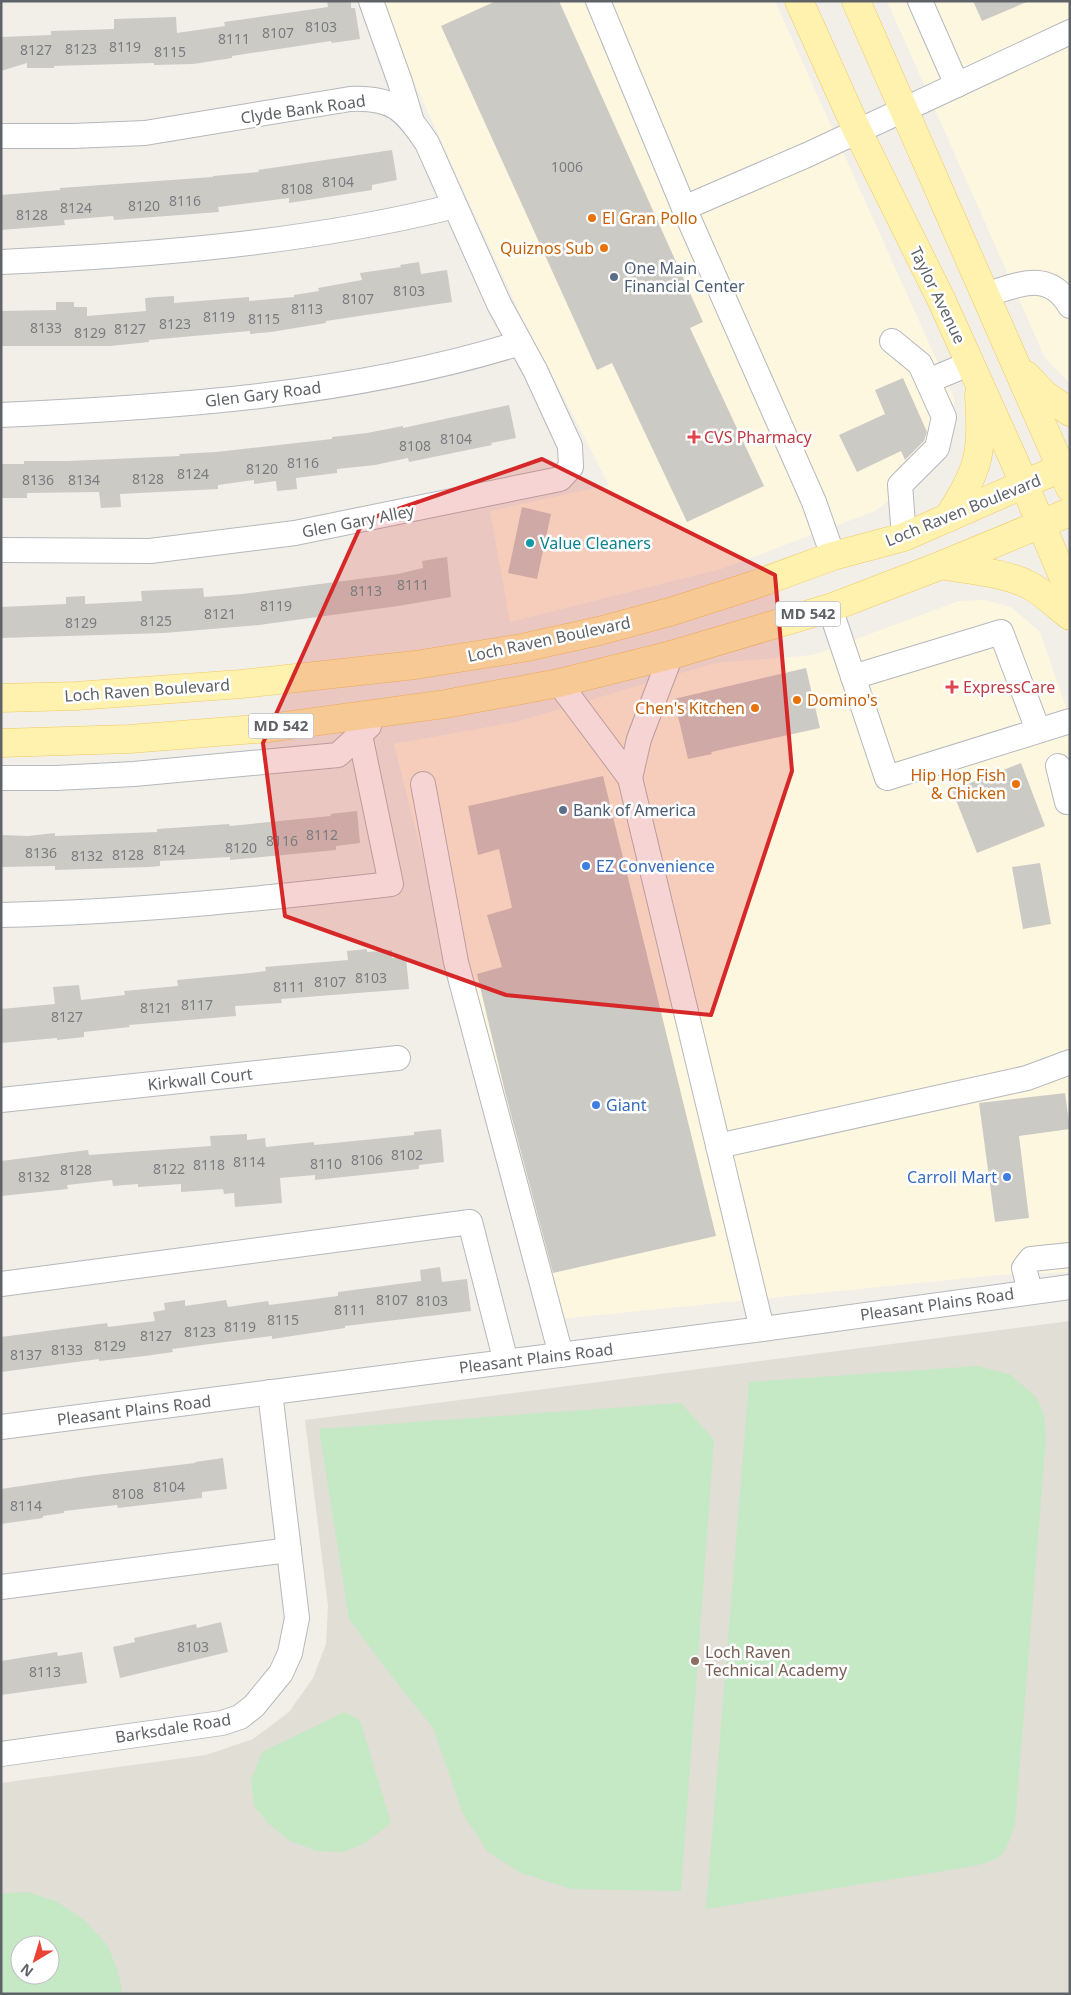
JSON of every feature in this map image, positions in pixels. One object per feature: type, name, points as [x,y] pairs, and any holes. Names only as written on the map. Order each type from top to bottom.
[{"type":"main road","name":"Taylor Avenue","points":[[798,1],[975,372],[1070,593]]},
{"type":"main road","points":[[856,1],[984,295],[1067,473]]},
{"type":"main road","points":[[1009,349],[1027,377],[1045,395],[1070,412]]},
{"type":"main road","points":[[948,518],[968,485],[977,459],[980,434],[975,372]]},
{"type":"main road","name":"Loch Raven Boulevard","points":[[1,698],[76,696],[241,684],[415,665],[522,648],[599,631],[673,611],[754,585],[834,556],[904,537],[1024,485],[1067,473]]},
{"type":"main road","name":"MD 542","points":[[1,743],[195,735],[382,714],[478,699],[559,683],[671,655],[830,608],[942,565],[1070,512]]},
{"type":"main road","points":[[942,565],[1018,580],[1040,592],[1070,616]]},
{"type":"street","points":[[370,1],[400,82],[411,119]]},
{"type":"street","points":[[598,1],[684,208],[807,485],[834,556]]},
{"type":"street","points":[[920,1],[957,86]]},
{"type":"street","points":[[684,208],[807,155],[1070,32]]},
{"type":"street","name":"Clyde Bank Road","points":[[1,136],[145,133],[359,98],[387,102],[411,119],[426,143],[499,304],[520,342]]},
{"type":"street","points":[[1,262],[110,257],[312,235],[407,218],[455,206]]},
{"type":"street","points":[[984,295],[1033,281],[1054,288],[1063,295],[1070,306]]},
{"type":"street","points":[[892,341],[920,364],[944,417],[937,448],[900,485],[904,537]]},
{"type":"street","name":"Glen Gary Road","points":[[1,415],[109,410],[199,403],[351,383],[468,359],[520,342]]},
{"type":"street","name":"Glen Gary Alley","points":[[1,550],[150,551],[295,533],[560,479],[571,467],[570,446],[520,342]]},
{"type":"street","points":[[928,381],[975,372]]},
{"type":"street","points":[[830,608],[887,778],[1070,721]]},
{"type":"street","points":[[853,677],[1001,632],[1038,730]]},
{"type":"street","points":[[630,778],[639,739],[671,655]]},
{"type":"street","points":[[559,683],[630,778],[762,1329]]},
{"type":"street","points":[[1,778],[56,778],[144,774],[338,755],[382,714]]},
{"type":"street","points":[[1,915],[78,913],[230,902],[391,884],[360,735]]},
{"type":"street","points":[[1058,766],[1067,802],[1070,801]]},
{"type":"street","points":[[422,784],[456,962],[561,1355]]},
{"type":"street","name":"Kirkwall Court","points":[[1,1100],[398,1058]]},
{"type":"street","points":[[718,1146],[1028,1078],[1070,1062]]},
{"type":"street","points":[[1,1284],[470,1222],[506,1362]]},
{"type":"street","points":[[1030,1291],[1024,1268],[1031,1259],[1070,1255]]},
{"type":"street","name":"Pleasant Plains Road","points":[[1,1427],[762,1329],[1070,1286]]},
{"type":"street","name":"Barksdale Road","points":[[1,1754],[222,1723],[240,1717],[254,1706],[281,1673],[290,1653],[296,1618],[270,1392]]},
{"type":"street","points":[[1,1588],[289,1550]]},
{"type":"highlighted area","points":[[542,459],[775,575],[792,771],[711,1015],[506,995],[285,916],[263,743],[363,521]]},
{"type":"shaded area","points":[[377,1],[775,1],[955,401],[935,466],[875,511],[721,569],[510,622],[490,511],[609,485],[519,311]]},
{"type":"shaded area","points":[[887,1],[1070,1],[1070,383],[1045,358]]},
{"type":"shaded area","points":[[984,600],[1011,607],[1040,632],[1070,719],[1070,1272],[999,1275],[540,1321],[394,744],[516,722],[715,663],[813,655],[959,601]]},
{"type":"shaded area","name":"Loch Raven Technical Academy","points":[[1070,1321],[1070,1994],[1,1994],[1,1783],[206,1755],[253,1739],[289,1712],[313,1678],[326,1644],[328,1606],[305,1420]]},
{"type":"green space","points":[[978,1366],[1011,1375],[1037,1398],[1044,1415],[1046,1438],[1015,1825],[1008,1844],[996,1859],[969,1867],[706,1909],[749,1382]]},
{"type":"green space","points":[[681,1403],[714,1440],[681,1891],[571,1889],[521,1873],[488,1852],[463,1814],[433,1728],[349,1619],[319,1429]]},
{"type":"green space","points":[[344,1712],[360,1720],[391,1823],[365,1843],[344,1852],[317,1851],[290,1841],[269,1824],[254,1806],[251,1781],[262,1752]]},
{"type":"green space","points":[[27,1892],[56,1901],[84,1920],[108,1946],[117,1969],[123,1994],[1,1994],[1,1894]]},
{"type":"building","points":[[327,1],[351,1],[351,8],[355,8],[360,39],[332,43],[331,41],[193,64],[154,65],[154,63],[27,68],[27,63],[1,71],[1,37],[51,35],[51,31],[114,29],[114,19],[176,17],[177,33],[225,26],[224,22],[328,7]]},
{"type":"building","points":[[496,1],[559,1],[703,322],[690,328],[764,486],[687,522],[612,363],[597,370],[441,26]]},
{"type":"building","points":[[973,1],[1029,1],[982,21]]},
{"type":"building","points":[[392,150],[397,180],[372,185],[372,190],[289,203],[289,198],[218,207],[219,212],[114,220],[113,216],[64,220],[65,225],[1,230],[1,195],[60,190],[60,188],[259,172],[258,170]]},
{"type":"building","points":[[419,262],[421,274],[447,270],[452,302],[326,321],[326,323],[271,332],[250,334],[250,331],[149,340],[149,342],[110,346],[1,346],[1,311],[56,310],[56,302],[74,302],[74,307],[87,307],[87,316],[146,311],[145,298],[174,296],[174,303],[249,297],[249,301],[294,297],[294,295],[319,291],[318,288],[362,280],[360,273],[401,267],[400,265]]},
{"type":"building","points":[[903,378],[927,432],[924,441],[905,460],[901,451],[857,472],[839,435],[885,414],[875,390]]},
{"type":"building","points":[[509,405],[516,438],[491,443],[492,445],[409,462],[408,458],[375,465],[337,469],[337,473],[296,478],[297,489],[277,491],[276,481],[254,484],[254,480],[218,485],[218,489],[120,494],[121,507],[101,508],[99,492],[27,493],[27,498],[1,498],[1,464],[24,464],[24,461],[180,456],[179,454],[216,452],[332,439],[332,437],[403,426],[403,428]]},
{"type":"building","name":"Value Cleaners","points":[[522,507],[551,514],[537,579],[508,573]]},
{"type":"building","points":[[447,557],[451,597],[259,625],[164,633],[1,638],[1,607],[66,604],[66,597],[85,596],[85,604],[142,601],[141,591],[203,588],[204,597],[243,594],[398,574],[423,568],[422,561]]},
{"type":"building","points":[[806,668],[820,728],[711,752],[712,754],[688,759],[674,699]]},
{"type":"building","points":[[1021,763],[1045,826],[977,853],[952,790]]},
{"type":"building","name":"Giant","points":[[603,776],[716,1236],[553,1273],[506,1096],[477,974],[502,967],[487,915],[512,908],[499,849],[478,855],[468,806]]},
{"type":"building","points":[[357,811],[360,843],[336,846],[336,850],[230,860],[230,857],[160,861],[160,866],[149,867],[55,870],[55,866],[1,867],[1,835],[28,836],[55,833],[55,836],[157,832],[157,829],[229,824],[230,826],[331,816],[330,814]]},
{"type":"building","points":[[1040,863],[1051,924],[1023,929],[1012,867]]},
{"type":"building","points":[[367,949],[367,952],[392,950],[392,958],[406,957],[409,989],[281,999],[282,1003],[235,1006],[236,1016],[129,1025],[130,1027],[84,1032],[84,1037],[1,1043],[1,1009],[55,1004],[53,987],[79,985],[81,1000],[125,995],[124,991],[178,986],[177,980],[266,971],[265,967],[348,960],[347,951]]},
{"type":"building","name":"Carroll Mart","points":[[1065,1093],[1070,1129],[1019,1136],[1029,1218],[995,1222],[979,1103]]},
{"type":"building","points":[[441,1129],[444,1162],[419,1165],[419,1169],[315,1180],[315,1175],[280,1178],[282,1203],[235,1207],[234,1193],[224,1194],[223,1189],[181,1192],[181,1184],[138,1187],[138,1184],[113,1186],[112,1180],[67,1185],[68,1189],[1,1196],[1,1161],[88,1150],[89,1155],[211,1146],[210,1136],[247,1134],[247,1140],[265,1138],[266,1147],[314,1142],[314,1145],[414,1135],[414,1132]]},
{"type":"building","points":[[440,1267],[442,1282],[467,1279],[471,1311],[345,1326],[345,1328],[272,1339],[272,1336],[172,1349],[173,1352],[145,1356],[99,1361],[99,1359],[1,1372],[1,1337],[107,1323],[108,1327],[155,1321],[153,1312],[165,1310],[164,1303],[185,1300],[185,1306],[226,1300],[228,1307],[268,1301],[269,1305],[338,1296],[338,1292],[421,1281],[420,1270]]},
{"type":"building","points":[[223,1458],[227,1489],[202,1492],[202,1498],[118,1508],[117,1505],[64,1511],[64,1513],[43,1516],[43,1518],[1,1524],[1,1489]]},
{"type":"building","points":[[221,1622],[228,1652],[120,1678],[113,1647],[135,1642],[134,1638],[196,1624],[197,1628]]},
{"type":"building","points":[[57,1652],[58,1656],[82,1652],[87,1683],[1,1695],[1,1661]]},
{"type":"place","name":"El Gran Pollo","points":[[592,218]]},
{"type":"place","name":"Quiznos Sub","points":[[604,248]]},
{"type":"place","name":"One Main Financial Center","points":[[614,277]]},
{"type":"place","name":"CVS Pharmacy","points":[[694,437]]},
{"type":"place","name":"Value Cleaners","points":[[530,543]]},
{"type":"place","name":"ExpressCare","points":[[952,687]]},
{"type":"place","name":"Domino's","points":[[797,700]]},
{"type":"place","name":"Chen's Kitchen","points":[[755,708]]},
{"type":"place","name":"Hip Hop Fish & Chicken","points":[[1016,784]]},
{"type":"place","name":"Bank of America","points":[[563,810]]},
{"type":"place","name":"EZ Convenience","points":[[586,866]]},
{"type":"place","name":"Giant","points":[[596,1105]]},
{"type":"place","name":"Carroll Mart","points":[[1007,1177]]},
{"type":"place","name":"Loch Raven Technical Academy","points":[[695,1661]]}]
